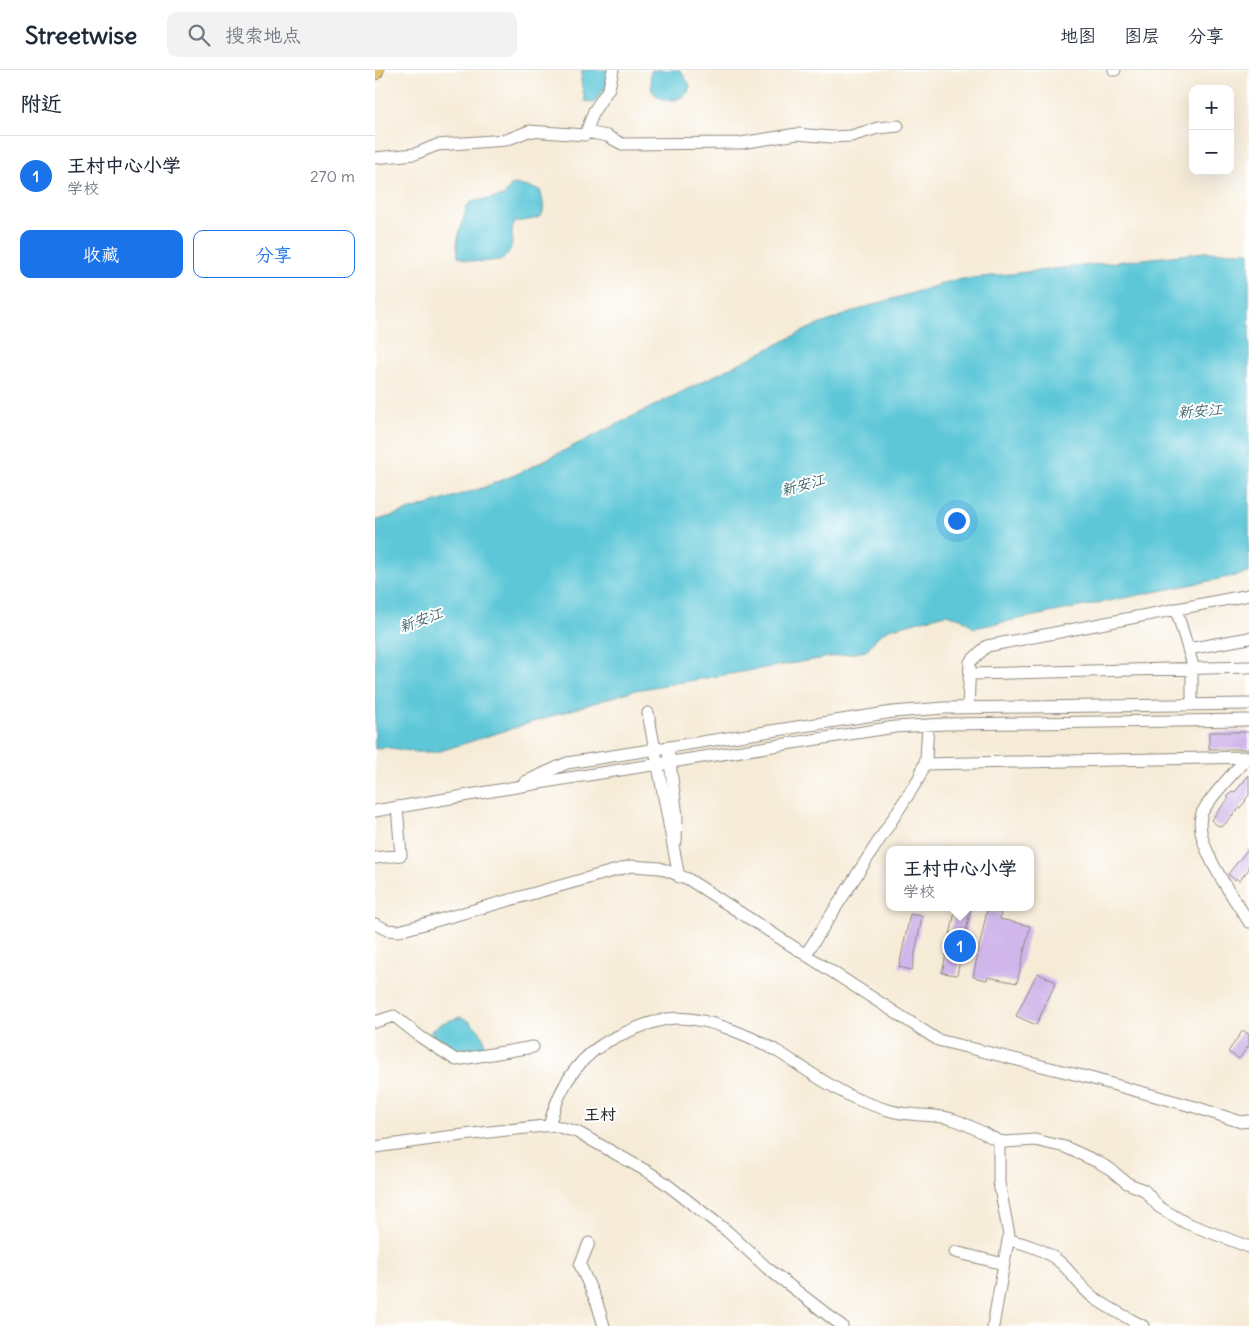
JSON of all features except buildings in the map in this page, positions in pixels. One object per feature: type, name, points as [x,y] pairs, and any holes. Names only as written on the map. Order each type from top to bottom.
[{"type":"street","points":[[375,158],[415,154],[437,145],[506,140],[529,131],[582,136],[587,132],[594,111],[609,88],[613,70]]},
{"type":"street","points":[[587,132],[607,136],[622,144],[741,143],[797,134],[831,137],[851,136],[878,128],[898,126]]},
{"type":"street","points":[[967,708],[971,662],[987,646],[1249,595]]},
{"type":"street","points":[[1176,610],[1192,668],[1192,705]]},
{"type":"street","points":[[1188,649],[1249,638]]},
{"type":"street","points":[[970,674],[1249,667]]},
{"type":"street","points":[[510,789],[567,763],[871,714],[967,708],[1249,704]]},
{"type":"street","points":[[648,713],[676,875]]},
{"type":"street","points":[[375,811],[873,730],[928,725],[1249,720]]},
{"type":"street","points":[[807,954],[919,778],[926,759],[928,725]]},
{"type":"street","points":[[668,747],[677,816],[676,875]]},
{"type":"street","points":[[924,764],[1248,757]]},
{"type":"street","points":[[1248,757],[1206,806],[1200,823],[1201,834],[1215,869],[1249,922]]},
{"type":"street","points":[[375,858],[401,855],[397,806]]},
{"type":"street","points":[[375,924],[387,930],[399,932],[631,866],[650,867],[688,879],[807,954],[931,1036],[947,1043],[1090,1078],[1195,1107],[1241,1122],[1249,1121]]},
{"type":"street","points":[[375,1022],[394,1016],[422,1038],[456,1060],[533,1047]]},
{"type":"street","points":[[549,1126],[558,1096],[571,1074],[587,1056],[607,1041],[637,1028],[668,1019],[695,1019],[736,1032],[778,1051],[801,1067],[859,1100],[896,1112],[955,1120],[999,1141],[1035,1140],[1065,1147],[1099,1162],[1127,1183],[1144,1190],[1159,1207],[1186,1223],[1249,1247]]},
{"type":"street","points":[[375,1148],[446,1137],[549,1126],[577,1132],[650,1173],[727,1231],[767,1268],[842,1326]]},
{"type":"street","points":[[993,1326],[1008,1240],[999,1182],[999,1141]]},
{"type":"street","points":[[1008,1240],[1039,1250],[1055,1258],[1080,1286],[1094,1298],[1143,1326]]},
{"type":"street","points":[[589,1244],[580,1265],[597,1304],[604,1326]]},
{"type":"street","points":[[955,1252],[1004,1264]]},
{"type":"water","points":[[582,70],[609,70],[607,85],[594,103],[585,101],[581,81]]},
{"type":"water","points":[[652,70],[680,70],[690,85],[688,92],[675,100],[660,98],[652,91],[650,74]]},
{"type":"water","points":[[515,184],[540,190],[543,207],[541,215],[537,218],[515,222],[512,232],[511,249],[503,259],[474,261],[458,256],[457,242],[467,206],[471,202],[504,196],[511,186]]},
{"type":"water","name":"新安江","points":[[1206,252],[1249,252],[1249,573],[974,628],[961,618],[946,614],[889,629],[878,636],[866,651],[635,690],[437,752],[417,752],[384,747],[375,749],[375,521],[482,488],[517,474],[810,328],[866,307],[955,280]]},
{"type":"water","points":[[460,1017],[471,1022],[483,1036],[483,1053],[453,1053],[443,1046],[430,1032],[439,1024]]},
{"type":"place","name":"王村中心小学","points":[[960,946]]},
{"type":"district","name":"王村","points":[[600,1114]]}]
